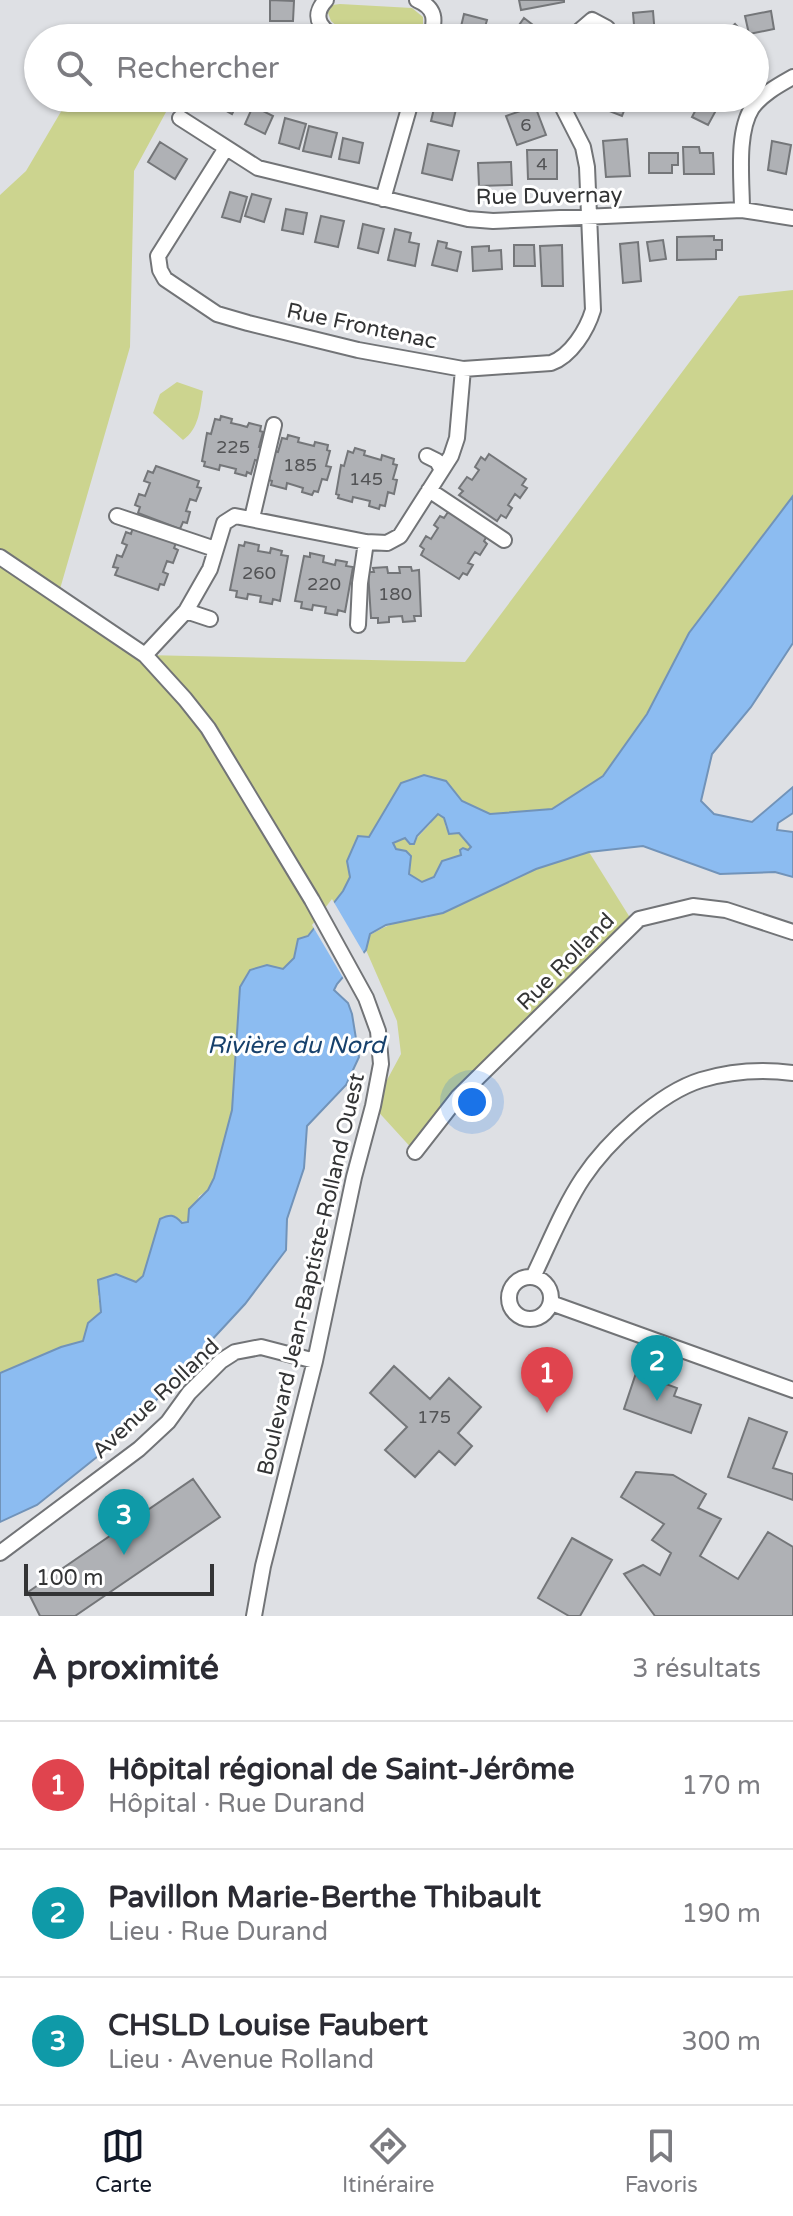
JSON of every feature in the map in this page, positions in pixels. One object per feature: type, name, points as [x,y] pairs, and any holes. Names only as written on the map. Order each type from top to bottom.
[{"type":"street","points":[[320,24],[319,7],[326,0]]},
{"type":"street","points":[[417,0],[428,5],[434,16],[433,24]]},
{"type":"street","points":[[769,93],[793,77]]},
{"type":"street","points":[[383,199],[408,112]]},
{"type":"street","name":"Rue Frontenac","points":[[226,148],[158,256],[165,279],[217,314],[358,350],[463,369],[551,363],[560,360],[569,351],[593,310],[589,188],[583,147],[565,112]]},
{"type":"street","points":[[742,210],[743,132],[750,112]]},
{"type":"street","name":"Rue Duvernay","points":[[180,118],[258,168],[468,219],[589,218],[742,210],[793,218]]},
{"type":"street","points":[[145,655],[186,611],[210,569],[224,523],[235,516],[366,542],[387,543],[400,536],[451,456],[457,438],[463,369]]},
{"type":"street","points":[[252,518],[274,425]]},
{"type":"street","points":[[427,456],[437,461],[442,470]]},
{"type":"street","points":[[429,490],[504,540]]},
{"type":"street","points":[[117,516],[215,549]]},
{"type":"street","points":[[358,625],[366,542]]},
{"type":"street","name":"Boulevard Jean-Baptiste-Rolland Ouest","points":[[0,557],[145,655],[208,728],[312,900],[355,977],[378,1031],[381,1064],[315,1361],[263,1566],[254,1616]]},
{"type":"street","points":[[186,611],[210,619]]},
{"type":"street","name":"Rue Rolland","points":[[415,1152],[458,1097],[639,919],[693,906],[726,910],[793,932]]},
{"type":"street","points":[[533,1277],[584,1176],[639,1117],[697,1081],[746,1071],[793,1073]]},
{"type":"street","points":[[533,1277],[549,1288],[551,1303],[546,1312],[534,1319],[526,1319],[513,1312],[509,1301],[512,1287],[523,1278],[533,1277]]},
{"type":"street","points":[[551,1303],[793,1390]]},
{"type":"street","name":"Avenue Rolland","points":[[0,1553],[139,1449],[168,1422],[189,1393],[221,1361],[235,1352],[261,1347],[315,1361]]},
{"type":"green space","points":[[332,5],[412,8],[423,17],[423,24],[334,24],[328,13]]},
{"type":"green space","points":[[61,112],[166,112],[134,171],[130,347],[60,589],[145,655],[465,662],[739,296],[793,290],[793,496],[689,633],[647,714],[603,776],[552,809],[490,814],[462,801],[446,781],[401,783],[369,837],[347,861],[350,877],[343,891],[297,949],[294,958],[283,969],[267,965],[240,987],[232,1110],[214,1178],[208,1190],[199,1196],[188,1222],[160,1219],[144,1276],[136,1282],[116,1274],[98,1296],[101,1312],[88,1323],[83,1341],[0,1373],[0,195],[26,171]]},
{"type":"green space","points":[[177,382],[203,391],[196,424],[183,440],[153,413],[160,394]]},
{"type":"green space","points":[[438,814],[444,818],[446,828],[465,837],[471,847],[461,855],[442,861],[434,877],[422,882],[409,874],[406,851],[396,849],[393,843],[400,838],[415,840]]},
{"type":"green space","points":[[589,852],[634,924],[415,1152],[373,1106],[401,1054],[397,1021],[366,950],[370,935],[397,923],[426,918],[536,869]]},
{"type":"water","name":"Rivière du Nord","points":[[793,496],[793,643],[751,707],[712,754],[701,801],[714,814],[752,822],[793,787],[793,813],[778,823],[777,830],[793,832],[793,877],[775,872],[720,874],[643,846],[589,852],[536,869],[443,913],[386,925],[370,934],[366,950],[334,990],[348,1003],[359,1057],[346,1085],[307,1126],[304,1168],[287,1219],[286,1250],[245,1304],[123,1436],[37,1505],[0,1522],[0,1373],[83,1341],[88,1323],[101,1312],[98,1280],[116,1274],[136,1282],[143,1276],[160,1219],[172,1216],[182,1223],[188,1222],[189,1209],[208,1190],[232,1110],[240,987],[250,970],[267,965],[283,969],[294,958],[298,939],[308,936],[343,891],[350,877],[347,861],[358,836],[369,837],[401,783],[424,775],[446,781],[462,801],[490,814],[552,809],[603,776],[647,714],[689,633]],"holes":[[[438,814],[444,818],[449,834],[459,833],[471,847],[460,850],[461,855],[442,861],[434,877],[422,882],[409,874],[411,856],[406,851],[396,849],[393,843],[405,838],[414,844],[417,836]]]},
{"type":"pier","points":[[332,899],[366,957],[345,981],[312,925]]},
{"type":"building","points":[[270,0],[294,1],[293,21],[270,21]]},
{"type":"building","points":[[519,0],[564,0],[564,2],[521,10]]},
{"type":"building","points":[[653,11],[654,24],[634,24],[633,13]]},
{"type":"building","points":[[771,11],[774,29],[769,30],[769,24],[747,24],[745,16]]},
{"type":"building","points":[[464,14],[487,20],[486,24],[462,24]]},
{"type":"building","points":[[250,112],[265,112],[273,116],[265,134],[245,124]]},
{"type":"building","points":[[433,112],[455,112],[452,126],[431,121]]},
{"type":"building","points":[[518,112],[537,112],[546,135],[517,145],[506,116]]},
{"type":"building","points":[[695,112],[715,112],[708,125],[692,117]]},
{"type":"building","points":[[285,118],[306,124],[299,149],[279,143]]},
{"type":"building","points":[[309,126],[337,133],[331,157],[303,151]]},
{"type":"building","points":[[343,138],[363,143],[359,163],[339,159]]},
{"type":"building","points":[[627,139],[630,176],[606,177],[603,141]]},
{"type":"building","points":[[772,141],[791,145],[786,174],[768,170]]},
{"type":"building","points":[[160,142],[187,159],[175,179],[148,162]]},
{"type":"building","points":[[428,144],[459,151],[452,180],[422,173]]},
{"type":"building","points":[[683,147],[699,147],[700,153],[713,153],[714,174],[684,174]]},
{"type":"building","points":[[527,150],[557,150],[557,179],[528,179]]},
{"type":"building","points":[[649,153],[678,153],[678,165],[672,165],[672,173],[649,173]]},
{"type":"building","points":[[511,162],[512,185],[479,186],[478,163]]},
{"type":"building","points":[[230,192],[247,197],[240,222],[222,217]]},
{"type":"building","points":[[252,194],[271,199],[264,222],[245,216]]},
{"type":"building","points":[[286,209],[307,213],[303,234],[282,230]]},
{"type":"building","points":[[321,216],[344,221],[338,247],[315,242]]},
{"type":"building","points":[[363,224],[384,229],[378,253],[358,248]]},
{"type":"building","points":[[395,229],[411,233],[409,242],[419,244],[415,266],[388,260]]},
{"type":"building","points":[[714,236],[714,240],[722,240],[722,250],[716,250],[716,259],[677,260],[677,237]]},
{"type":"building","points":[[663,240],[666,259],[650,261],[647,242]]},
{"type":"building","points":[[438,241],[447,243],[446,248],[461,252],[457,271],[432,265]]},
{"type":"building","points":[[638,242],[641,281],[623,283],[620,244]]},
{"type":"building","points":[[514,245],[534,245],[535,266],[514,266]]},
{"type":"building","points":[[562,245],[563,286],[542,286],[540,246]]},
{"type":"building","points":[[489,246],[489,251],[501,250],[502,269],[473,271],[472,247]]},
{"type":"building","points":[[221,416],[232,419],[231,423],[247,427],[249,423],[261,426],[260,431],[263,432],[259,447],[264,448],[260,461],[255,460],[251,474],[235,473],[236,469],[220,465],[219,470],[204,466],[205,462],[202,461],[207,433],[211,434],[215,419],[220,420]]},
{"type":"building","points":[[288,435],[299,438],[298,442],[314,446],[315,442],[328,445],[327,450],[330,451],[326,466],[331,467],[327,480],[322,479],[318,492],[314,491],[312,495],[302,492],[303,488],[287,483],[286,489],[271,485],[272,481],[269,480],[274,451],[278,452],[282,438],[287,439]]},
{"type":"building","points":[[355,448],[365,451],[364,455],[381,460],[382,455],[394,459],[393,464],[397,465],[393,479],[397,480],[394,494],[388,492],[385,506],[380,505],[379,509],[369,506],[370,501],[353,497],[352,502],[338,498],[336,494],[341,465],[344,466],[348,451],[353,453]]},
{"type":"building","points":[[489,454],[526,479],[522,485],[527,488],[520,498],[515,494],[508,505],[512,508],[506,518],[501,515],[497,521],[459,495],[463,491],[459,488],[467,477],[472,480],[479,470],[475,467],[481,457],[485,460]]},
{"type":"building","points":[[156,466],[199,481],[197,487],[201,488],[196,501],[190,499],[186,511],[190,512],[187,523],[183,522],[180,529],[138,513],[140,507],[135,505],[139,494],[145,496],[150,483],[144,481],[148,471],[153,473]]},
{"type":"building","points":[[448,512],[487,536],[484,541],[487,544],[480,555],[475,552],[468,563],[473,565],[467,575],[463,573],[459,579],[421,555],[424,549],[420,546],[426,536],[431,539],[438,528],[434,525],[440,516],[444,518]]},
{"type":"building","points":[[133,527],[176,543],[174,548],[178,550],[173,563],[167,561],[163,572],[168,574],[164,585],[160,584],[158,590],[115,575],[118,568],[113,567],[117,555],[122,557],[127,545],[122,543],[126,532],[131,534]]},
{"type":"building","points":[[245,542],[259,545],[258,551],[270,553],[271,548],[288,556],[280,601],[273,599],[272,604],[260,602],[261,596],[248,594],[247,599],[236,597],[237,591],[230,590],[239,545],[244,546]]},
{"type":"building","points":[[310,553],[324,556],[323,562],[335,565],[336,560],[353,567],[345,612],[338,610],[337,615],[325,613],[326,607],[313,605],[312,610],[301,608],[302,602],[295,601],[304,556],[310,557]]},
{"type":"building","points":[[387,567],[388,573],[400,573],[399,567],[419,570],[421,616],[414,616],[415,621],[403,622],[402,616],[389,617],[389,622],[378,623],[378,618],[371,618],[368,572],[374,572],[373,568]]},
{"type":"building","points":[[394,1366],[430,1399],[449,1378],[481,1407],[458,1433],[472,1446],[455,1465],[439,1451],[415,1477],[385,1450],[407,1427],[370,1393]]},
{"type":"building","points":[[636,1373],[677,1388],[674,1396],[701,1405],[691,1433],[624,1409]]},
{"type":"building","points":[[749,1418],[787,1432],[773,1468],[793,1474],[793,1500],[728,1477]]},
{"type":"building","points":[[636,1472],[673,1475],[706,1494],[698,1508],[721,1519],[700,1556],[738,1579],[768,1532],[793,1547],[793,1616],[655,1616],[624,1574],[643,1565],[660,1575],[671,1553],[652,1540],[664,1524],[621,1497]]},
{"type":"building","points":[[193,1479],[220,1517],[75,1616],[40,1616],[28,1592]]},
{"type":"building","points":[[572,1538],[612,1560],[580,1616],[569,1616],[538,1598]]},
{"type":"place","name":"Pavillon Marie-Berthe Thibault","points":[[657,1401]]},
{"type":"place","name":"Hôpital régional de Saint-Jérôme","points":[[547,1413]]},
{"type":"place","name":"CHSLD Louise Faubert","points":[[124,1555]]}]
